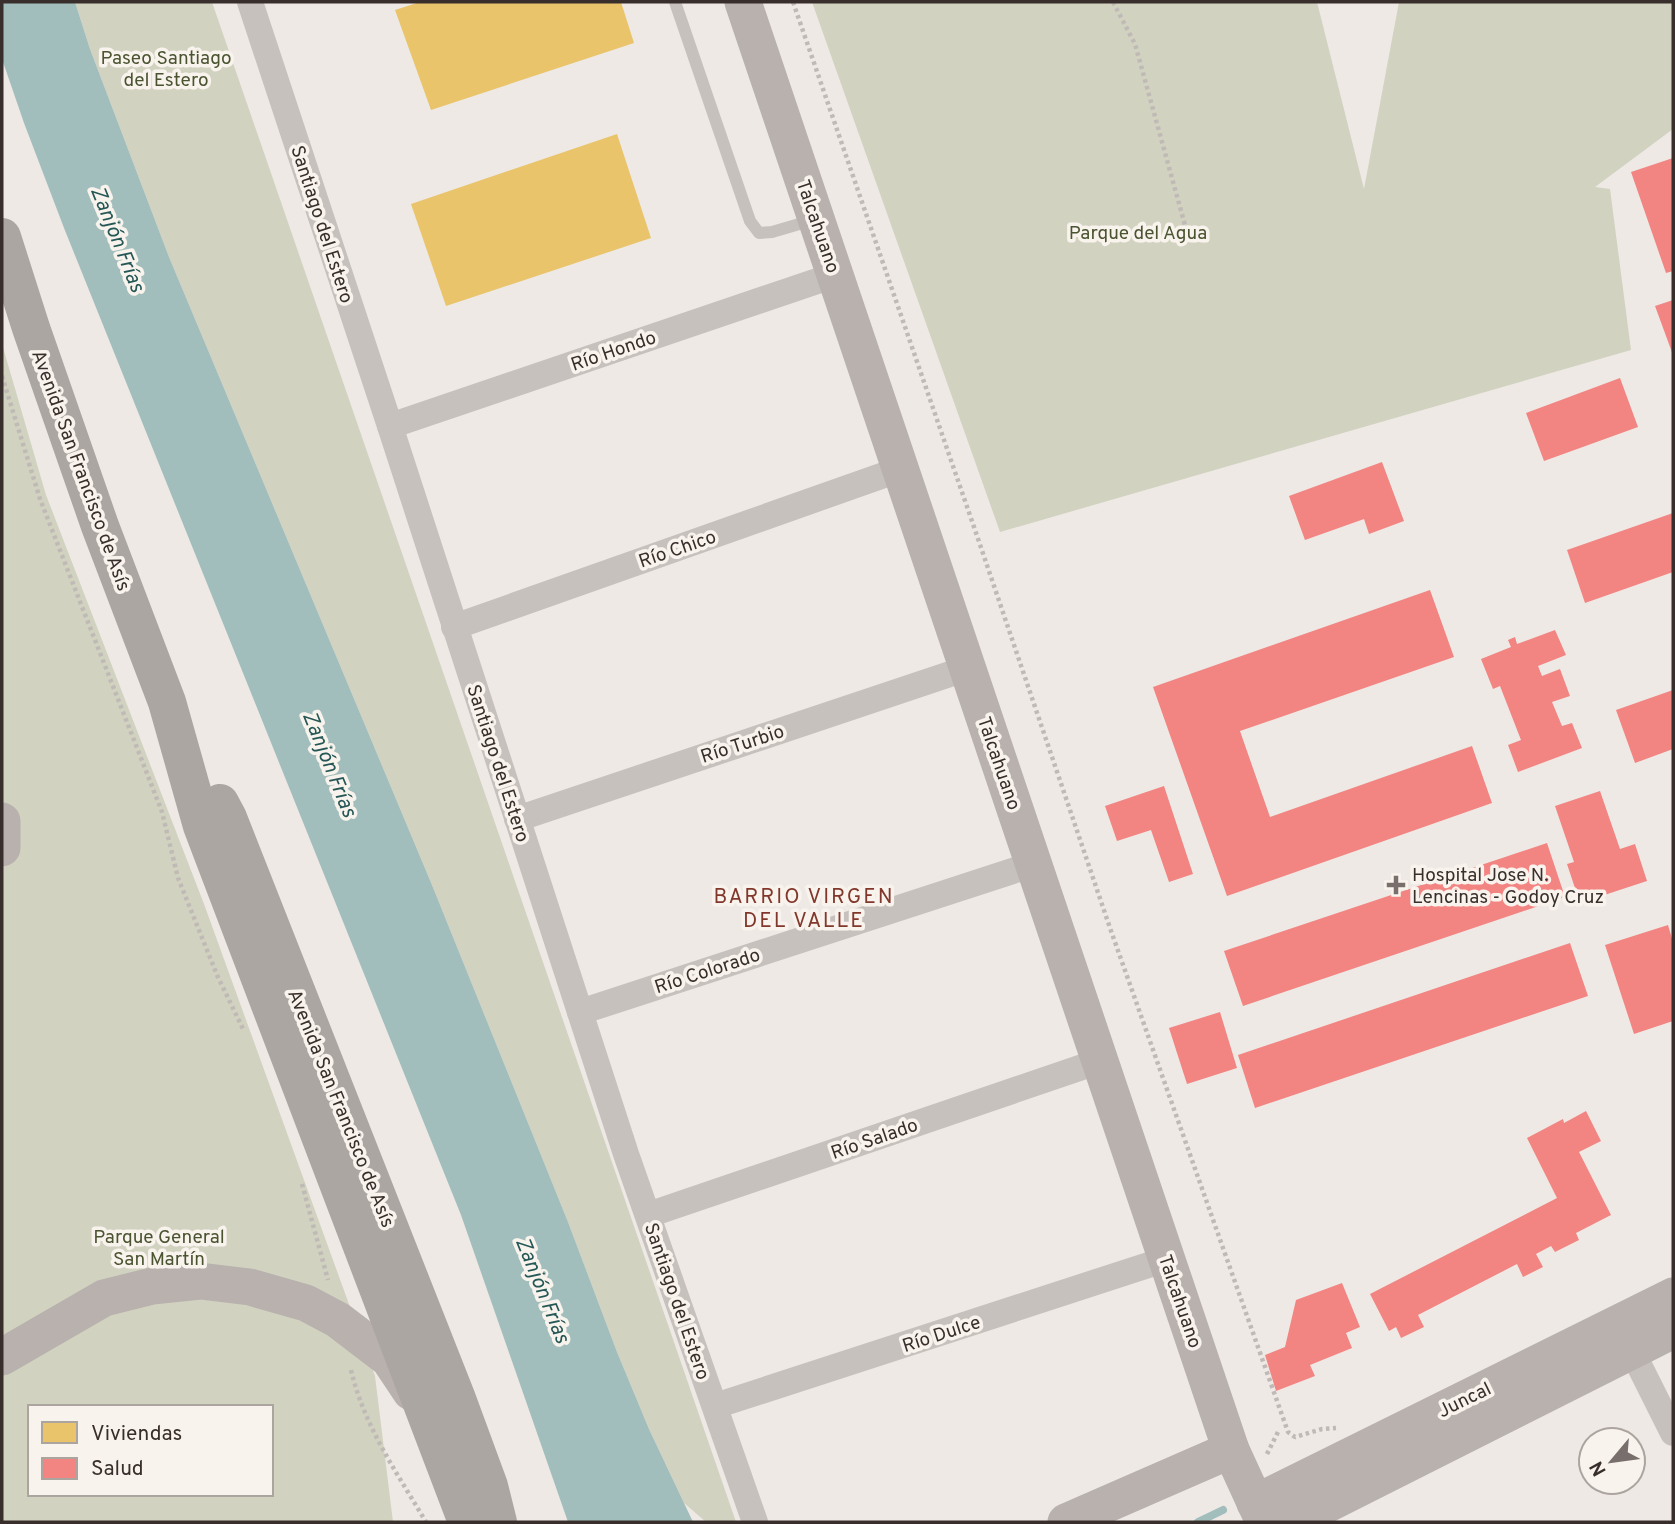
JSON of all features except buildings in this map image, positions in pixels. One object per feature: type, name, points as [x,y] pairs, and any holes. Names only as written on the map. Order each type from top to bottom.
[{"type":"main road","name":"Avenida San Francisco de Asís","points":[[2,237],[100,526],[167,702],[202,826],[467,1522]]},
{"type":"main road","name":"Avenida San Francisco de Asís","points":[[167,702],[233,831],[457,1399],[489,1486],[498,1522]]},
{"type":"street","name":"Santiago del Estero","points":[[250,2],[580,1012],[755,1522]]},
{"type":"street","name":"Talcahuano","points":[[743,2],[1231,1450],[1259,1513]]},
{"type":"street","name":"Río Hondo","points":[[390,426],[835,275]]},
{"type":"street","name":"Río Chico","points":[[454,626],[901,469]]},
{"type":"street","name":"Río Turbio","points":[[517,819],[968,668]]},
{"type":"street","points":[[2,821],[2,848]]},
{"type":"street","name":"Río Colorado","points":[[580,1012],[1034,864]]},
{"type":"street","name":"Río Salado","points":[[648,1215],[1100,1061]]},
{"type":"street","name":"Río Dulce","points":[[715,1406],[1167,1259]]},
{"type":"street","points":[[2,1357],[104,1298],[152,1286],[200,1281],[250,1286],[306,1303],[338,1320],[388,1359],[426,1413]]},
{"type":"street","name":"Juncal","points":[[1292,1522],[1625,1337],[1673,1296]]},
{"type":"street","name":"Juncal","points":[[1259,1513],[1625,1337],[1673,1330]]},
{"type":"street","points":[[1625,1337],[1673,1433]]},
{"type":"street","points":[[1066,1522],[1231,1450]]},
{"type":"lane","points":[[675,2],[750,222],[759,233],[817,219]]},
{"type":"path","points":[[793,2],[1110,928],[1288,1432],[1295,1437],[1322,1429],[1342,1427]]},
{"type":"path","points":[[1113,2],[1135,44],[1188,236]]},
{"type":"path","points":[[2,376],[40,499],[162,812],[178,878],[217,975],[245,1035]]},
{"type":"path","points":[[300,1179],[338,1320]]},
{"type":"path","points":[[350,1366],[355,1389],[373,1431],[426,1522]]},
{"type":"green space","name":"Paseo Santiago del Estero","points":[[75,2],[212,2],[736,1522],[706,1522],[684,1503],[649,1429],[432,885],[169,257],[90,49]]},
{"type":"green space","name":"Parque del Agua","points":[[812,2],[1317,2],[1364,189],[1399,2],[1673,2],[1673,129],[1595,187],[1610,189],[1631,350],[1000,532]]},
{"type":"green space","name":"Parque General San Martín","points":[[2,344],[46,495],[204,904],[375,1376],[393,1522],[2,1522]]},
{"type":"water","name":"Zanjón Frías","points":[[2,2],[75,2],[90,49],[169,257],[432,885],[568,1222],[617,1352],[649,1429],[693,1522],[568,1522],[461,1215],[24,123],[2,59]]},
{"type":"waterway","points":[[1198,1522],[1223,1510]]},
{"type":"place","name":"Hospital Jose N. Lencinas - Godoy Cruz","points":[[1396,885]]},
{"type":"district","name":"BARRIO VIRGEN DEL VALLE","points":[[804,908]]}]
